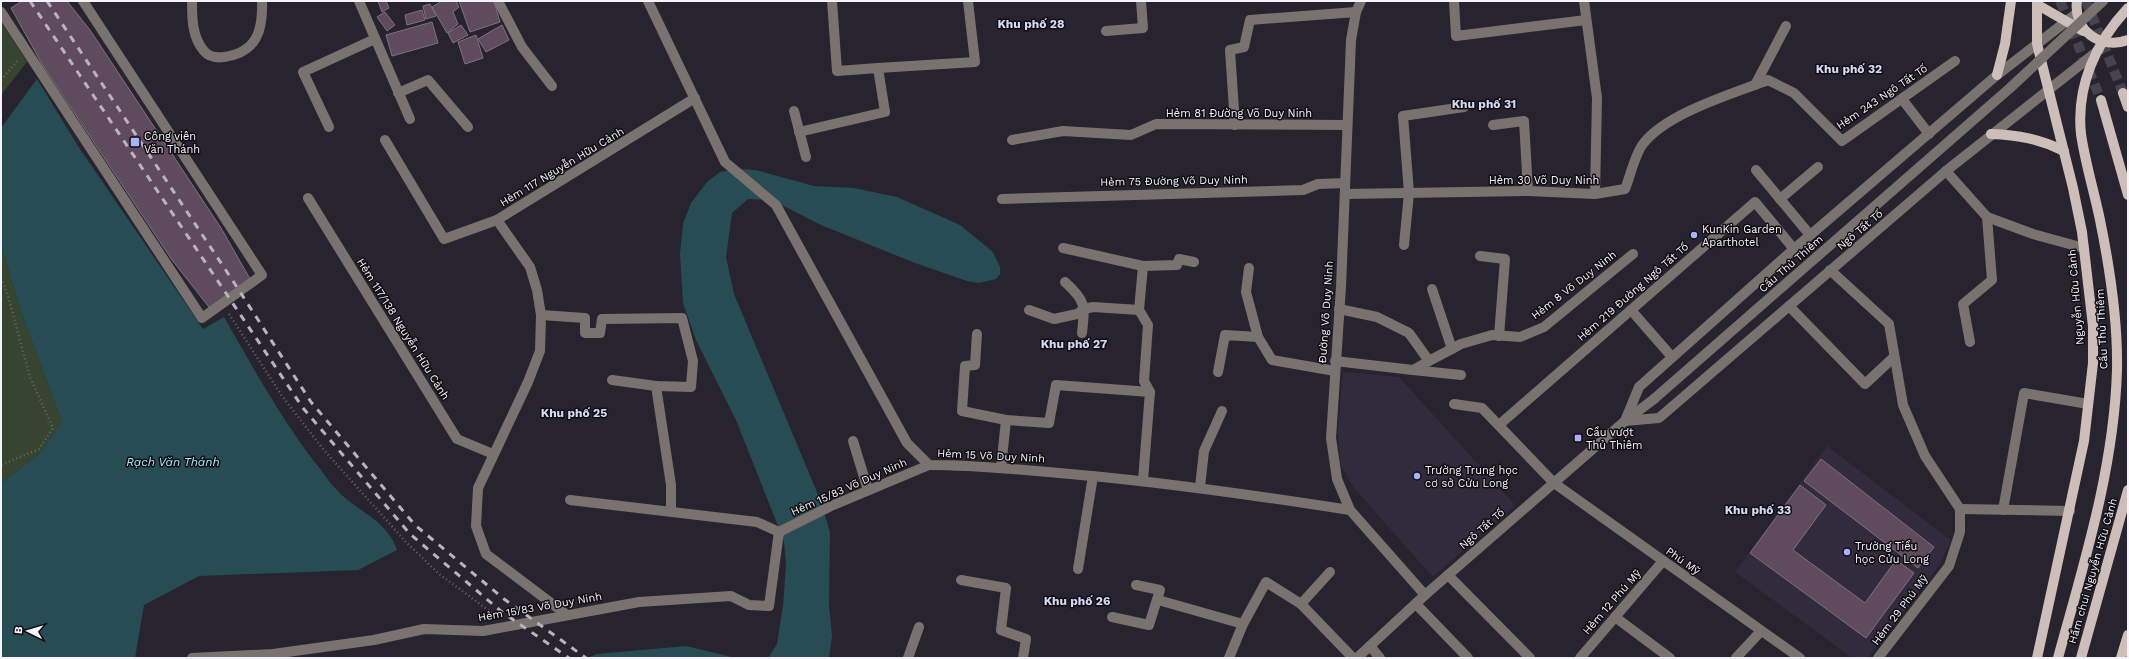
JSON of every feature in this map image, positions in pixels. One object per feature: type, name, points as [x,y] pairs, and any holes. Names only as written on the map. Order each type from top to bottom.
[{"type":"main road","points":[[1997,75],[2005,44],[2011,1]]},
{"type":"main road","points":[[2077,1],[2077,13],[2080,23],[2086,33]]},
{"type":"main road","name":"Nguyễn Hữu Cảnh","points":[[2037,3],[2096,40],[2107,44]]},
{"type":"main road","name":"Nguyễn Hữu Cảnh","points":[[2037,3],[2037,44],[2073,188],[2084,248],[2093,326],[2093,363],[2084,441],[2037,658]]},
{"type":"main road","name":"Cầu Thủ Thiêm","points":[[2058,658],[2100,503],[2112,434],[2117,369],[2112,279],[2081,134],[2082,98],[2089,66],[2099,45],[2112,25],[2128,8]]},
{"type":"main road","points":[[2107,44],[2119,43],[2128,40]]},
{"type":"main road","points":[[2123,92],[2128,107]]},
{"type":"main road","points":[[2102,100],[2128,195]]},
{"type":"main road","points":[[1991,134],[2026,137],[2039,140],[2064,151]]},
{"type":"main road","name":"Hầm chui Nguyễn Hữu Cảnh","points":[[2081,658],[2128,490]]},
{"type":"main road","points":[[2121,658],[2128,635]]},
{"type":"street","points":[[1,12],[202,318],[262,275],[82,1]]},
{"type":"street","points":[[192,1],[193,29],[198,41],[204,51],[211,56],[219,58],[239,54],[253,43],[260,28],[262,1]]},
{"type":"street","points":[[359,1],[410,118]]},
{"type":"street","points":[[498,1],[522,47],[552,86]]},
{"type":"street","points":[[648,1],[695,98]]},
{"type":"street","points":[[832,1],[837,71],[975,62],[968,1]]},
{"type":"street","points":[[1106,31],[1144,28],[1141,1]]},
{"type":"street","name":"Đường Võ Duy Ninh","points":[[1361,1],[1356,12],[1351,40],[1345,194],[1331,438],[1337,479],[1350,510],[1425,595]]},
{"type":"street","points":[[1454,1],[1456,36],[1586,20]]},
{"type":"street","points":[[1584,1],[1597,98],[1595,194]]},
{"type":"street","name":"Cầu Thủ Thiêm","points":[[1654,399],[2010,88],[2103,1]]},
{"type":"street","points":[[1235,125],[1230,50],[1244,47],[1250,20],[1356,12]]},
{"type":"street","name":"Ngô Tất Tố","points":[[1625,421],[1639,387],[1810,235],[1997,75],[2077,13]]},
{"type":"street","points":[[1755,85],[1786,26]]},
{"type":"street","points":[[329,127],[303,72],[375,39]]},
{"type":"street","name":"Ngô Tất Tố","points":[[1625,421],[1659,418],[1946,171],[2107,44]]},
{"type":"street","name":"Hẻm 243 Ngô Tất Tố","points":[[1701,106],[1768,80],[1794,93],[1842,141],[1955,61]]},
{"type":"street","points":[[799,132],[885,112],[878,68]]},
{"type":"street","points":[[398,93],[428,80],[468,127]]},
{"type":"street","name":"Hẻm 15 Võ Duy Ninh","points":[[695,98],[725,162],[776,206],[907,442],[929,465],[968,465],[1143,480],[1200,487],[1350,510]]},
{"type":"street","name":"Hẻm 117 Nguyễn Hữu Cảnh","points":[[567,615],[486,554],[476,526],[478,488],[528,382],[540,351],[541,315],[538,290],[530,267],[497,220],[695,98]]},
{"type":"street","points":[[1902,99],[1929,134]]},
{"type":"street","name":"Hẻm 30 Võ Duy Ninh","points":[[1345,194],[1528,191],[1595,194],[1624,189],[1642,144],[1663,125],[1701,106]]},
{"type":"street","points":[[1404,245],[1409,193],[1403,116],[1464,107]]},
{"type":"street","points":[[794,110],[806,157]]},
{"type":"street","points":[[1493,125],[1524,121],[1528,191]]},
{"type":"street","name":"Hẻm 81 Đường Võ Duy Ninh","points":[[1012,140],[1062,131],[1131,134],[1156,124],[1347,125]]},
{"type":"street","points":[[385,140],[444,239],[497,220]]},
{"type":"street","points":[[1780,199],[1818,167]]},
{"type":"street","points":[[1756,170],[1810,235]]},
{"type":"street","points":[[1946,171],[1987,217],[2033,234],[2084,248]]},
{"type":"street","name":"Hẻm 75 Đường Võ Duy Ninh","points":[[1002,199],[1303,190],[1318,184],[1345,183]]},
{"type":"street","name":"Hẻm 117/138 Nguyễn Hữu Cảnh","points":[[308,198],[457,439],[493,454]]},
{"type":"street","name":"Hẻm 219 Đường Ngô Tất Tố","points":[[1499,425],[1755,202],[1794,249]]},
{"type":"street","points":[[1970,342],[1963,304],[1992,280],[1987,217]]},
{"type":"street","points":[[1063,248],[1142,266],[1177,265],[1179,260],[1194,262]]},
{"type":"street","name":"Hẻm 8 Võ Duy Ninh","points":[[1413,370],[1461,344],[1492,335],[1520,337],[1544,327],[1633,254]]},
{"type":"street","points":[[1480,256],[1505,259],[1499,336]]},
{"type":"street","points":[[1142,266],[1139,310],[1148,326],[1144,363],[1144,382],[1150,392],[1143,480]]},
{"type":"street","points":[[1249,268],[1246,292],[1258,337],[1272,360],[1335,366],[1461,374]]},
{"type":"street","points":[[1830,270],[1888,324],[1903,405],[1925,456],[1960,509],[2070,511]]},
{"type":"street","points":[[1064,282],[1080,296],[1084,309],[1082,333]]},
{"type":"street","points":[[1432,289],[1452,349]]},
{"type":"street","points":[[1789,306],[1866,384],[1894,357]]},
{"type":"street","points":[[1029,310],[1054,319],[1077,314],[1084,309],[1093,307],[1139,310]]},
{"type":"street","points":[[1339,309],[1377,317],[1410,333],[1429,361]]},
{"type":"street","points":[[1631,310],[1672,358]]},
{"type":"street","points":[[541,315],[585,318],[585,333],[600,333],[602,318],[682,318],[693,361],[691,387],[656,386],[612,380]]},
{"type":"street","points":[[977,334],[975,365],[966,366],[962,411],[1006,420],[1049,423],[1056,385],[1150,392]]},
{"type":"street","points":[[1218,372],[1225,335],[1258,337]]},
{"type":"street","points":[[656,386],[671,485],[671,510]]},
{"type":"street","points":[[2003,510],[2024,393],[2088,404]]},
{"type":"street","name":"Ngô Tất Tố","points":[[1357,658],[1425,595],[1625,421],[1654,399]]},
{"type":"street","name":"Phú Mỹ","points":[[1454,404],[1482,408],[1554,483],[1800,658]]},
{"type":"street","points":[[1200,487],[1204,451],[1222,411]]},
{"type":"street","points":[[1001,468],[1006,420]]},
{"type":"street","points":[[853,441],[868,490]]},
{"type":"street","name":"Hẻm 15/83 Võ Duy Ninh","points":[[192,658],[273,654],[374,640],[424,629],[483,631],[639,602],[732,596],[748,605],[769,606],[780,532],[830,506],[929,465]]},
{"type":"street","points":[[1078,569],[1094,476]]},
{"type":"street","points":[[570,500],[671,510],[757,522],[780,532]]},
{"type":"street","name":"Hẻm 29 Phú Mỹ","points":[[1878,658],[1948,566],[1960,532],[1960,509]]},
{"type":"street","name":"Hẻm 12 Phú Mỹ","points":[[1580,658],[1663,561]]},
{"type":"street","points":[[1301,604],[1330,572]]},
{"type":"street","points":[[1448,575],[1530,658]]},
{"type":"street","points":[[960,580],[1006,588],[1001,630],[1026,639],[1023,658]]},
{"type":"street","points":[[1229,658],[1243,624],[1266,582],[1301,604],[1353,658]]},
{"type":"street","points":[[1112,617],[1149,625],[1160,590],[1136,585]]},
{"type":"street","points":[[1158,600],[1243,624]]},
{"type":"street","points":[[1416,604],[1468,658]]},
{"type":"street","points":[[1615,617],[1670,658]]},
{"type":"street","points":[[908,658],[919,627]]},
{"type":"street","points":[[1736,658],[1762,631]]},
{"type":"street","points":[[1370,646],[1380,658]]},
{"type":"path","points":[[1,80],[26,50]]},
{"type":"path","points":[[1,278],[8,296],[30,377],[53,428],[40,449],[1,465]]},
{"type":"path","points":[[222,304],[286,402],[323,449],[406,542],[439,574],[510,626]]},
{"type":"shaded area","name":"Trường Trung học cơ sở Cửu Long","points":[[1343,372],[1399,377],[1515,505],[1433,577],[1354,488],[1340,463],[1338,431]]},
{"type":"shaded area","name":"Trường Tiểu học Cửu Long","points":[[1827,446],[1951,540],[1940,564],[1868,658],[1852,658],[1735,572]]},
{"type":"green space","points":[[1,22],[27,62],[1,95]]},
{"type":"green space","points":[[1,245],[21,312],[62,422],[41,452],[1,483]]},
{"type":"water","name":"Rạch Văn Thánh","points":[[37,79],[78,146],[203,329],[224,317],[277,408],[313,460],[344,497],[386,530],[397,550],[358,570],[199,576],[144,605],[135,658],[1,658],[1,483],[41,452],[62,422],[21,312],[1,245],[1,128]]},
{"type":"water","points":[[740,169],[756,170],[814,186],[854,188],[897,197],[960,225],[993,252],[1000,267],[1000,274],[996,279],[979,283],[967,281],[915,263],[821,225],[772,200],[748,199],[732,213],[726,257],[734,294],[819,497],[830,532],[829,605],[832,636],[829,658],[768,658],[777,644],[783,606],[786,565],[784,541],[736,420],[696,340],[683,303],[680,254],[683,224],[691,203],[707,182],[720,172]]},
{"type":"water","points":[[686,646],[736,658],[587,658],[597,654]]},
{"type":"building","points":[[22,1],[67,1],[90,30],[221,228],[253,284],[212,311],[172,260],[42,64],[11,8]]},
{"type":"building","points":[[378,1],[386,1],[389,8],[382,12]]},
{"type":"building","points":[[442,1],[456,1],[459,7],[453,12],[458,24],[447,33],[432,7]]},
{"type":"building","points":[[459,1],[494,1],[500,22],[470,32]]},
{"type":"building","points":[[430,4],[436,16],[426,19],[423,6]]},
{"type":"building","points":[[422,10],[425,20],[407,25],[405,15]]},
{"type":"building","points":[[385,12],[395,25],[387,31],[377,17]]},
{"type":"building","points":[[432,22],[438,43],[392,56],[386,35]]},
{"type":"building","points":[[461,25],[468,35],[453,43],[448,33]]},
{"type":"building","points":[[502,25],[509,40],[486,52],[478,39]]},
{"type":"building","points":[[476,35],[483,58],[465,64],[458,42]]},
{"type":"building","points":[[1821,459],[1934,547],[1918,568],[1804,481]]},
{"type":"building","points":[[1800,485],[1826,505],[1793,550],[1865,603],[1896,560],[1914,573],[1866,638],[1750,553]]},
{"type":"tunnel","points":[[2060,1],[2101,100]]},
{"type":"tunnel","points":[[2086,1],[2123,93]]},
{"type":"railway","points":[[30,1],[303,408],[410,534],[502,612],[569,658]]},
{"type":"railway","points":[[47,1],[233,281],[311,402],[415,525],[504,599],[586,658]]},
{"type":"place","name":"Công viên Văn Thánh","points":[[135,142]]},
{"type":"place","name":"KunKin Garden Aparthotel","points":[[1694,235]]},
{"type":"place","name":"Cầu vượt Thủ Thiêm","points":[[1578,438]]},
{"type":"place","name":"Trường Trung học cơ sở Cửu Long","points":[[1417,476]]},
{"type":"place","name":"Trường Tiểu học Cửu Long","points":[[1847,552]]},
{"type":"district","name":"Khu phố 28","points":[[1031,24]]},
{"type":"district","name":"Khu phố 32","points":[[1849,69]]},
{"type":"district","name":"Khu phố 31","points":[[1484,104]]},
{"type":"district","name":"Khu phố 27","points":[[1074,344]]},
{"type":"district","name":"Khu phố 25","points":[[574,413]]},
{"type":"district","name":"Khu phố 33","points":[[1758,510]]},
{"type":"district","name":"Khu phố 26","points":[[1077,601]]}]
